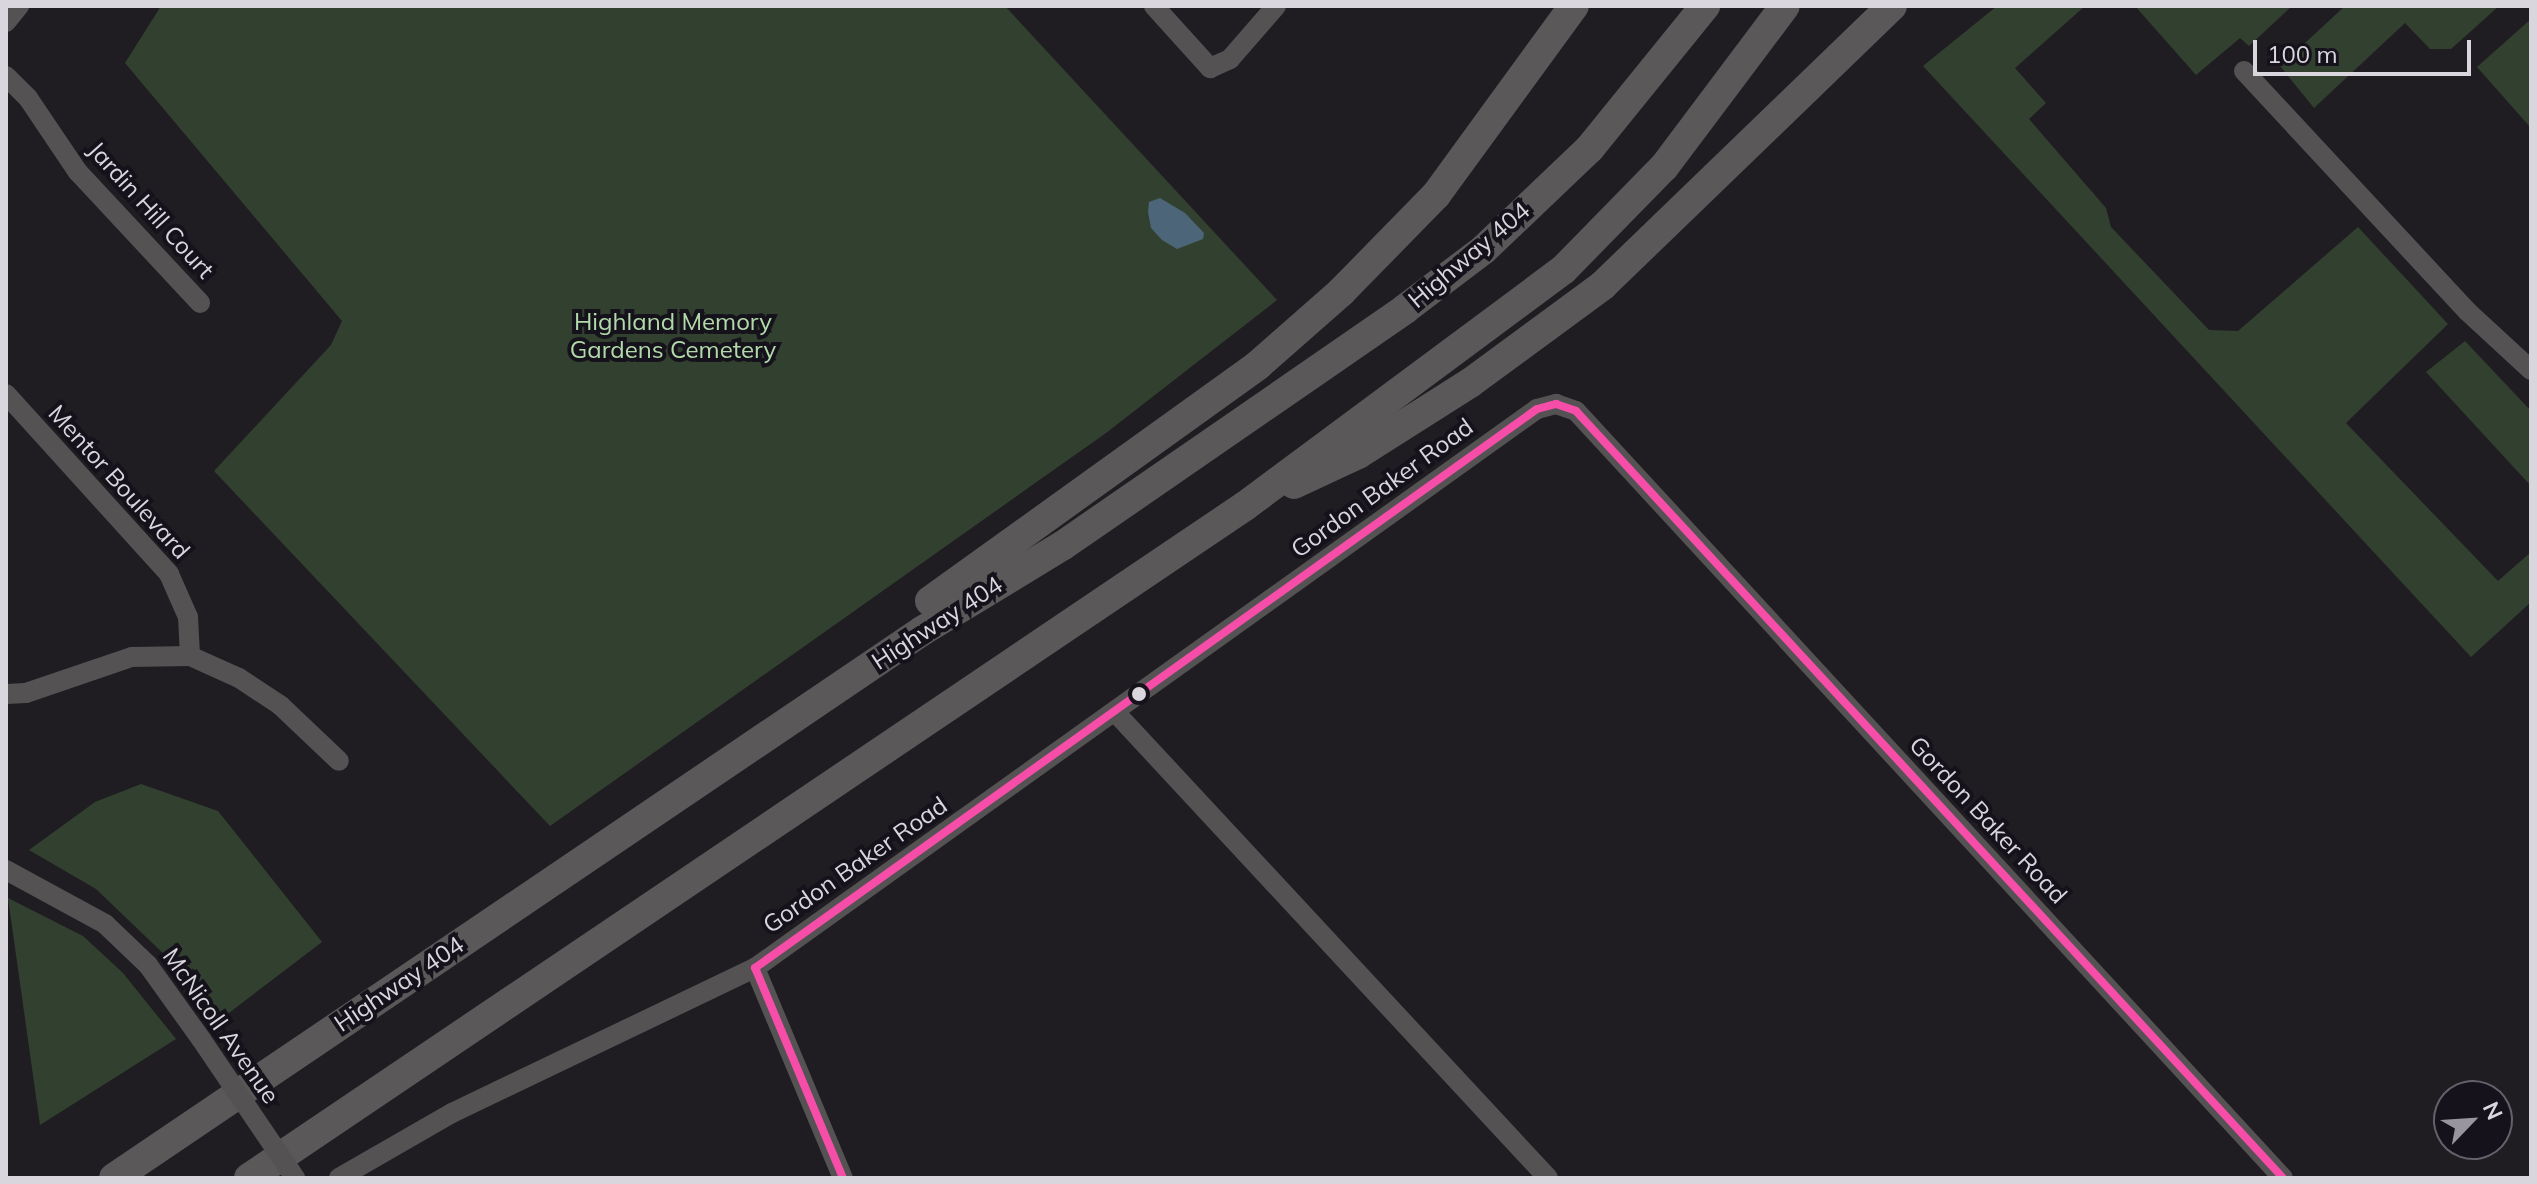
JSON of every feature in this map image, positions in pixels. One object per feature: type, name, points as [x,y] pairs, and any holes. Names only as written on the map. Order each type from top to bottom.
[{"type":"highway","points":[[864,671],[900,621],[1258,365],[1341,292],[1436,195],[1574,6]]},
{"type":"highway","name":"Highway 404","points":[[114,1178],[991,586],[1062,546],[1483,250],[1590,148],[1705,6]]},
{"type":"highway","points":[[249,1178],[1245,506],[1563,270],[1664,167],[1785,6]]},
{"type":"highway","points":[[1245,506],[1358,454],[1470,383],[1602,286],[1892,6]]},
{"type":"street","points":[[6,22],[19,6]]},
{"type":"street","points":[[1154,6],[1210,68],[1230,59],[1276,6]]},
{"type":"street","points":[[2244,71],[2457,301],[2531,370]]},
{"type":"street","name":"Jardin Hill Court","points":[[6,76],[28,98],[78,172],[200,303]]},
{"type":"street","name":"Mentor Boulevard","points":[[6,394],[169,574],[188,617],[190,656]]},
{"type":"street","name":"Gordon Baker Road","points":[[339,1178],[452,1113],[755,968],[1537,409],[1556,404],[1576,411],[2283,1178]]},
{"type":"street","points":[[6,694],[26,693],[132,657],[190,656],[239,678],[280,705],[339,761]]},
{"type":"street","points":[[1115,712],[1548,1178]]},
{"type":"street","name":"McNicoll Avenue","points":[[6,870],[105,924],[148,965],[295,1178]]},
{"type":"street","points":[[755,968],[843,1178]]},
{"type":"green space","name":"Highland Memory Gardens Cemetery","points":[[161,6],[1005,6],[1277,300],[1106,433],[550,826],[214,471],[331,345],[342,321],[125,63]]},
{"type":"green space","points":[[1997,6],[2085,6],[2015,68],[2046,103],[2029,119],[2106,208],[2111,227],[2209,330],[2238,331],[2358,227],[2448,324],[2346,423],[2498,581],[2531,552],[2531,602],[2471,657],[1923,66]]},
{"type":"green space","points":[[2135,6],[2292,6],[2249,46],[2240,38],[2196,75]]},
{"type":"green space","points":[[2345,6],[2499,6],[2451,49],[2430,49],[2405,23],[2314,108],[2280,66]]},
{"type":"green space","points":[[2531,19],[2531,128],[2477,67]]},
{"type":"green space","points":[[2465,341],[2531,411],[2531,486],[2426,372]]},
{"type":"green space","points":[[141,784],[218,811],[322,942],[217,1022],[167,957],[96,889],[29,850],[95,802]]},
{"type":"green space","points":[[8,898],[83,936],[123,973],[176,1039],[40,1125]]},
{"type":"water","points":[[1160,198],[1185,213],[1204,233],[1203,239],[1177,249],[1162,240],[1151,228],[1148,212],[1149,202]]},
{"type":"transit line","points":[[843,1178],[755,968],[1537,409],[1556,404],[1576,411],[2283,1178]]}]
